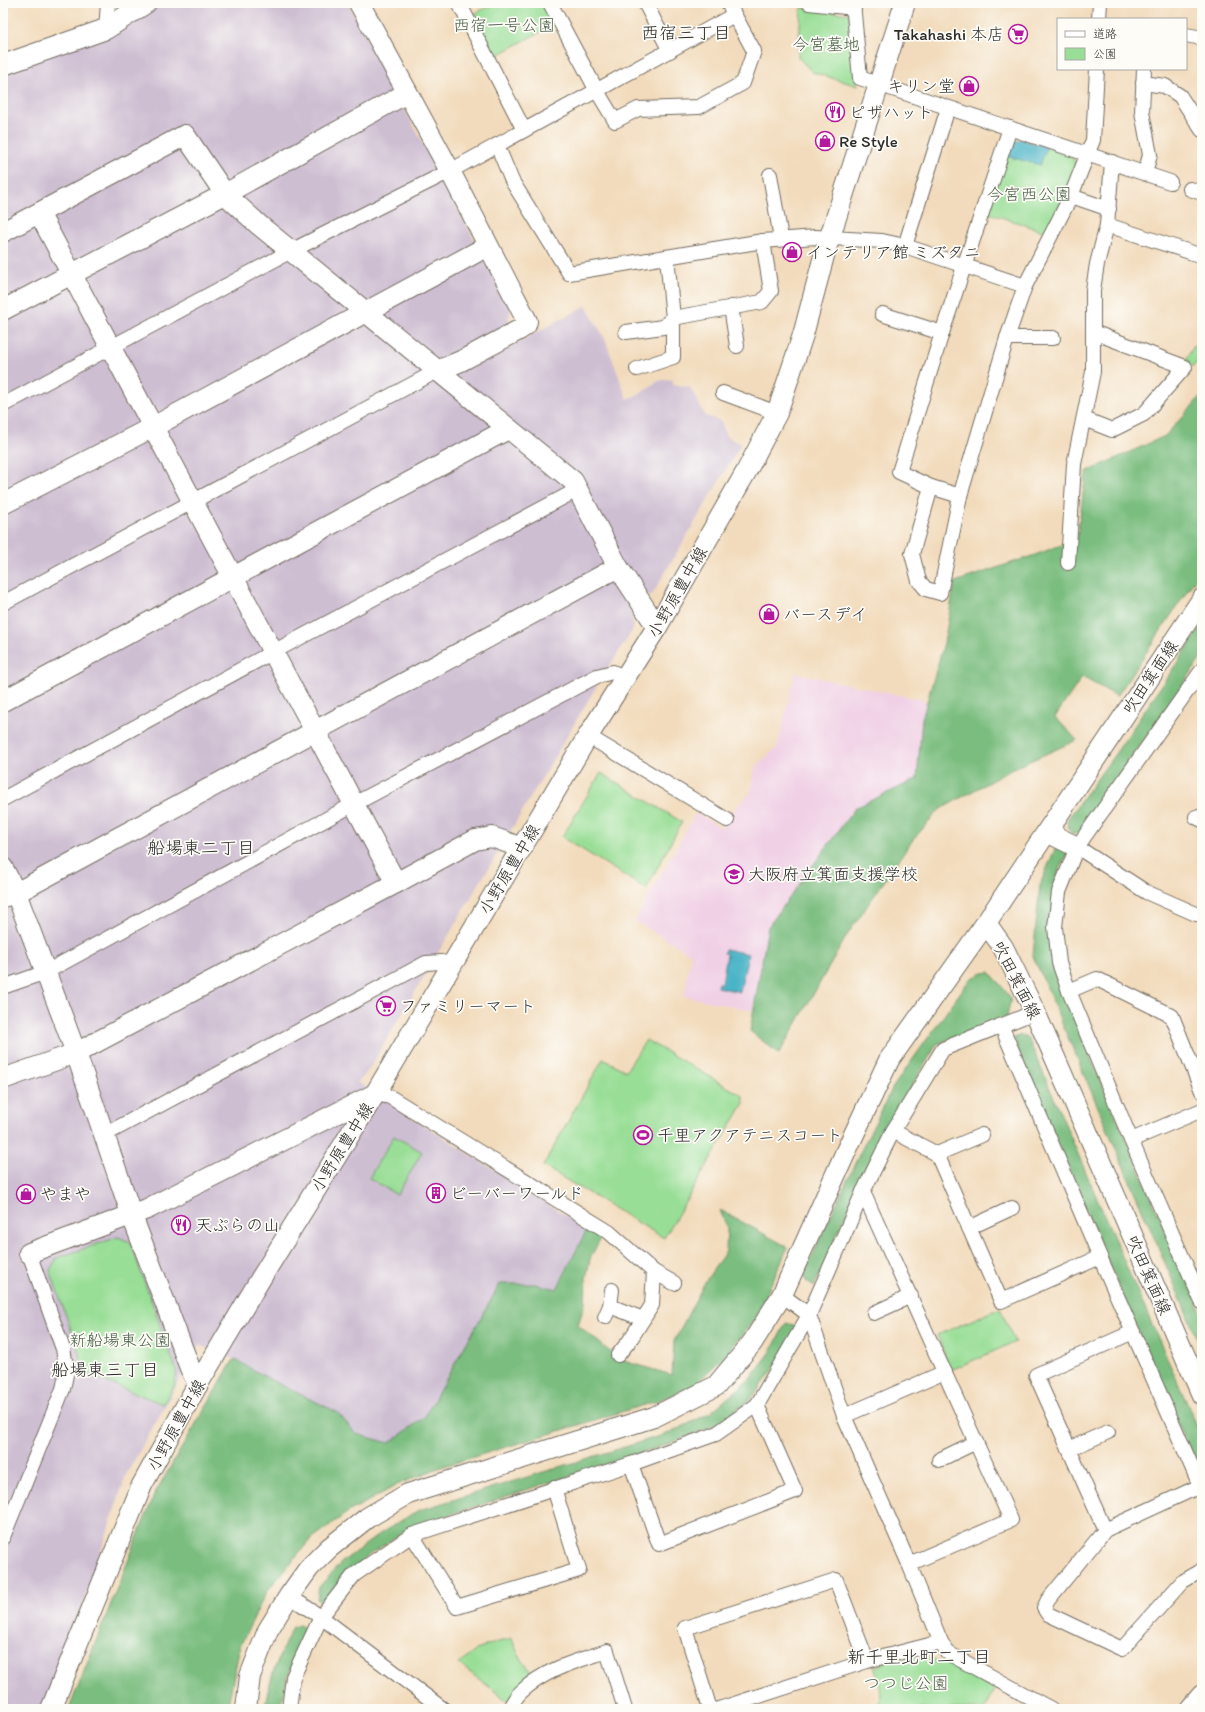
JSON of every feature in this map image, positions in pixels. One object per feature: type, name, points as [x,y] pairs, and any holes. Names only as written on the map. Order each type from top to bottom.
[{"type":"street","points":[[106,28],[108,3]]},
{"type":"street","points":[[3,65],[106,28],[146,3]]},
{"type":"street","points":[[3,603],[437,371],[510,335],[527,324],[527,319],[520,305],[450,171],[359,3]]},
{"type":"street","points":[[458,3],[524,130]]},
{"type":"street","points":[[3,405],[291,251],[450,171],[524,130],[597,91],[670,51],[731,9],[754,51],[743,83],[699,107],[638,109],[615,121],[597,91],[550,3]]},
{"type":"street","points":[[645,3],[670,51]]},
{"type":"street","points":[[809,3],[853,5],[860,78],[1170,182]]},
{"type":"street","name":"小野原豊中線","points":[[51,1709],[142,1485],[198,1384],[261,1278],[375,1094],[588,736],[657,627],[742,479],[777,413],[803,335],[826,252],[905,3]]},
{"type":"street","points":[[1100,3],[1100,18]]},
{"type":"street","points":[[1187,35],[1202,38]]},
{"type":"street","points":[[931,487],[912,554],[920,581],[926,589],[940,593],[960,496],[1007,338],[1026,286],[1071,196],[1093,140],[1097,70]]},
{"type":"street","points":[[1145,173],[1150,155],[1142,112],[1143,76],[1166,86],[1180,96],[1202,130]]},
{"type":"street","points":[[3,310],[225,194],[407,93]]},
{"type":"street","points":[[905,246],[948,108]]},
{"type":"street","points":[[960,496],[931,487],[898,472],[1010,128]]},
{"type":"street","points":[[3,232],[185,135],[225,194],[291,251],[573,481],[618,567],[657,627]]},
{"type":"street","points":[[497,145],[512,181],[569,272],[763,240],[780,238],[831,238],[882,240],[905,246],[1026,286]]},
{"type":"street","points":[[1068,563],[1074,464],[1093,372],[1093,290],[1097,264],[1108,225],[1112,162]]},
{"type":"street","points":[[770,175],[780,238]]},
{"type":"street","points":[[1071,196],[1109,209]]},
{"type":"street","points":[[39,213],[396,883]]},
{"type":"street","points":[[1108,225],[1202,256]]},
{"type":"street","points":[[626,332],[663,327],[673,318],[762,302],[771,291],[763,240]]},
{"type":"street","points":[[3,504],[153,427],[488,246]]},
{"type":"street","points":[[637,369],[673,357],[673,318],[667,257]]},
{"type":"street","points":[[731,307],[737,346]]},
{"type":"street","points":[[882,314],[942,333]]},
{"type":"street","points":[[1084,419],[1112,430],[1144,414],[1185,367],[1093,332]]},
{"type":"street","points":[[1007,338],[1053,338]]},
{"type":"street","points":[[723,393],[777,413]]},
{"type":"street","points":[[3,701],[508,429]]},
{"type":"street","points":[[3,799],[273,652],[577,490]]},
{"type":"street","points":[[10,895],[618,567]]},
{"type":"street","name":"吹田箕面線","points":[[1202,599],[986,923],[1003,947],[1035,1012],[1202,1395]]},
{"type":"street","points":[[1202,670],[1077,847],[1059,892],[1055,927],[1059,963],[1069,991],[1131,1140],[1202,1302]]},
{"type":"street","points":[[3,987],[46,972],[354,804],[597,676],[613,672],[624,678]]},
{"type":"street","points":[[588,736],[727,820]]},
{"type":"street","points":[[1048,830],[1146,892],[1196,914],[1202,914]]},
{"type":"street","points":[[3,1079],[76,1053],[475,840],[492,837],[522,848]]},
{"type":"street","points":[[3,868],[10,895],[46,972],[76,1053],[132,1216],[190,1368],[198,1384]]},
{"type":"street","points":[[246,1709],[250,1676],[268,1630],[289,1596],[309,1568],[329,1548],[367,1518],[408,1494],[654,1417],[716,1386],[752,1343],[782,1295],[847,1149],[890,1060],[986,923]]},
{"type":"street","points":[[104,1135],[426,963],[441,962],[452,964]]},
{"type":"street","points":[[1069,991],[1097,979],[1172,1016],[1202,1090]]},
{"type":"street","points":[[289,1709],[293,1677],[321,1617],[354,1575],[412,1536],[554,1488],[632,1464],[716,1434],[757,1405],[809,1315],[863,1192],[893,1131],[943,1049],[1035,1012]]},
{"type":"street","points":[[1001,1025],[1201,1488],[1105,1530],[1048,1600],[1044,1608],[1048,1614],[1122,1649],[1183,1581],[1202,1570]]},
{"type":"street","points":[[3,1536],[63,1389],[67,1370],[63,1349],[29,1253],[147,1210],[375,1094],[390,1097],[609,1232],[654,1272],[674,1283]]},
{"type":"street","points":[[1131,1140],[1202,1110]]},
{"type":"street","points":[[893,1131],[937,1154],[1001,1301],[1100,1257]]},
{"type":"street","points":[[937,1154],[982,1135]]},
{"type":"street","points":[[863,1192],[1011,1520],[909,1564]]},
{"type":"street","points":[[969,1228],[1012,1208]]},
{"type":"street","points":[[618,1355],[652,1305],[654,1272]]},
{"type":"street","points":[[612,1290],[607,1312],[643,1319]]},
{"type":"street","points":[[782,1295],[809,1315],[844,1416],[909,1564],[941,1642],[948,1653],[1051,1709]]},
{"type":"street","points":[[874,1314],[911,1296]]},
{"type":"street","points":[[1105,1530],[1036,1375],[1133,1332]]},
{"type":"street","points":[[844,1416],[945,1372]]},
{"type":"street","points":[[632,1464],[659,1544],[795,1491],[757,1405]]},
{"type":"street","points":[[1069,1449],[1108,1432]]},
{"type":"street","points":[[939,1460],[976,1442]]},
{"type":"street","points":[[412,1536],[457,1607],[580,1570],[554,1488]]},
{"type":"street","points":[[710,1709],[685,1628],[836,1580],[868,1661]]},
{"type":"street","points":[[289,1596],[321,1617],[443,1709]]},
{"type":"street","points":[[718,1709],[868,1661],[941,1642]]},
{"type":"street","points":[[508,1709],[520,1692],[538,1678],[559,1667],[607,1651],[625,1709]]},
{"type":"street","points":[[1190,1709],[1202,1695]]},
{"type":"shaded area","points":[[146,3],[348,3],[511,309],[507,325],[455,353],[470,368],[586,306],[605,339],[627,399],[640,394],[656,382],[667,379],[673,380],[673,385],[690,387],[705,416],[721,421],[726,436],[741,444],[652,595],[643,595],[632,613],[634,628],[599,682],[371,1066],[364,1076],[357,1082],[587,1229],[557,1289],[535,1284],[500,1284],[424,1418],[389,1444],[356,1434],[337,1412],[273,1381],[234,1359],[199,1345],[126,1475],[49,1709],[3,1709],[3,65]]},
{"type":"shaded area","name":"大阪府立箕面支援学校","points":[[795,673],[927,701],[922,719],[917,779],[855,808],[768,927],[754,1011],[684,996],[691,954],[635,921],[696,813],[722,828],[730,814],[751,792],[755,767],[777,747]]},
{"type":"green space","name":"西宿一号公園","points":[[495,3],[543,3],[555,24],[494,57],[472,15]]},
{"type":"green space","name":"今宮墓地","points":[[801,8],[850,14],[854,66],[858,86],[812,72],[798,57]]},
{"type":"green space","name":"今宮西公園","points":[[1047,147],[1072,156],[1076,166],[1073,178],[1046,232],[989,213],[1006,156]]},
{"type":"green space","points":[[1194,346],[1202,349],[1202,363],[1199,361],[1193,366],[1184,363]]},
{"type":"green space","points":[[1202,395],[1202,569],[1117,696],[1082,677],[1055,717],[1077,740],[1014,768],[939,810],[912,841],[849,932],[779,1054],[750,1031],[768,927],[855,808],[917,779],[922,719],[944,643],[955,582],[1077,539],[1086,472],[1165,436]]},
{"type":"green space","points":[[1202,626],[1202,657],[1078,834],[1072,833],[1068,828],[1067,820],[1118,750]]},
{"type":"green space","points":[[601,773],[682,822],[646,889],[562,837]]},
{"type":"green space","points":[[1063,846],[1068,852],[1060,867],[1052,895],[1063,994],[1202,1314],[1202,1349],[1033,956],[1040,885],[1055,849]]},
{"type":"green space","points":[[990,972],[1011,998],[1007,1017],[937,1044],[887,1127],[861,1180],[814,1287],[806,1281],[804,1274],[858,1157],[893,1087],[970,979],[983,973]]},
{"type":"green space","points":[[1021,1035],[1028,1038],[1202,1437],[1202,1474],[1194,1461],[1020,1056],[1014,1038]]},
{"type":"green space","name":"千里アクアテニスコート","points":[[646,1040],[743,1096],[744,1103],[664,1238],[543,1166],[603,1059],[626,1071]]},
{"type":"green space","points":[[394,1136],[422,1152],[397,1195],[369,1178]]},
{"type":"green space","points":[[720,1210],[788,1247],[755,1319],[723,1358],[693,1386],[657,1401],[441,1467],[399,1484],[348,1512],[310,1540],[267,1591],[240,1646],[227,1709],[69,1709],[155,1493],[234,1359],[273,1381],[337,1412],[356,1434],[389,1443],[424,1418],[500,1284],[535,1284],[557,1289],[587,1229],[601,1237],[590,1259],[586,1279],[585,1303],[578,1325],[620,1360],[672,1375],[674,1341],[705,1282],[726,1251],[727,1228]]},
{"type":"green space","name":"新船場東公園","points":[[118,1237],[130,1242],[177,1372],[174,1387],[163,1404],[81,1372],[79,1353],[50,1270],[57,1258]]},
{"type":"green space","points":[[1000,1308],[1015,1342],[951,1370],[937,1335]]},
{"type":"green space","points":[[786,1323],[797,1326],[772,1372],[751,1399],[717,1425],[663,1446],[411,1527],[370,1554],[343,1579],[323,1603],[317,1599],[319,1587],[342,1562],[381,1533],[417,1511],[670,1433],[710,1413],[750,1379],[770,1353]]},
{"type":"green space","points":[[299,1625],[307,1629],[288,1678],[281,1709],[265,1709],[269,1688],[279,1657],[293,1627]]},
{"type":"green space","points":[[512,1638],[518,1654],[533,1675],[509,1702],[459,1664],[479,1648]]},
{"type":"green space","name":"つつじ公園","points":[[910,1657],[934,1660],[954,1666],[995,1688],[984,1709],[879,1709],[881,1698],[880,1688],[874,1667],[894,1659]]},
{"type":"water","points":[[1021,139],[1047,147],[1040,165],[1006,156],[1010,144]]},
{"type":"water","points":[[725,949],[748,954],[740,992],[717,987],[718,983],[722,983],[727,954],[724,953]]},
{"type":"place","name":"Takahashi 本店","points":[[1018,34]]},
{"type":"place","name":"キリン堂","points":[[969,86]]},
{"type":"place","name":"ピザハット","points":[[835,112]]},
{"type":"place","name":"Re Style","points":[[825,141]]},
{"type":"place","name":"インテリア館 ミズタニ","points":[[792,252]]},
{"type":"place","name":"バースデイ","points":[[769,614]]},
{"type":"place","name":"大阪府立箕面支援学校","points":[[734,874]]},
{"type":"place","name":"ファミリーマート","points":[[386,1006]]},
{"type":"place","name":"千里アクアテニスコート","points":[[643,1135]]},
{"type":"place","name":"ビーバーワールド","points":[[436,1193]]},
{"type":"place","name":"やまや","points":[[26,1194]]},
{"type":"place","name":"天ぷらの山","points":[[181,1225]]},
{"type":"district","name":"西宿三丁目","points":[[686,33]]},
{"type":"district","name":"船場東二丁目","points":[[201,848]]},
{"type":"district","name":"船場東三丁目","points":[[105,1370]]},
{"type":"district","name":"新千里北町二丁目","points":[[919,1657]]}]
